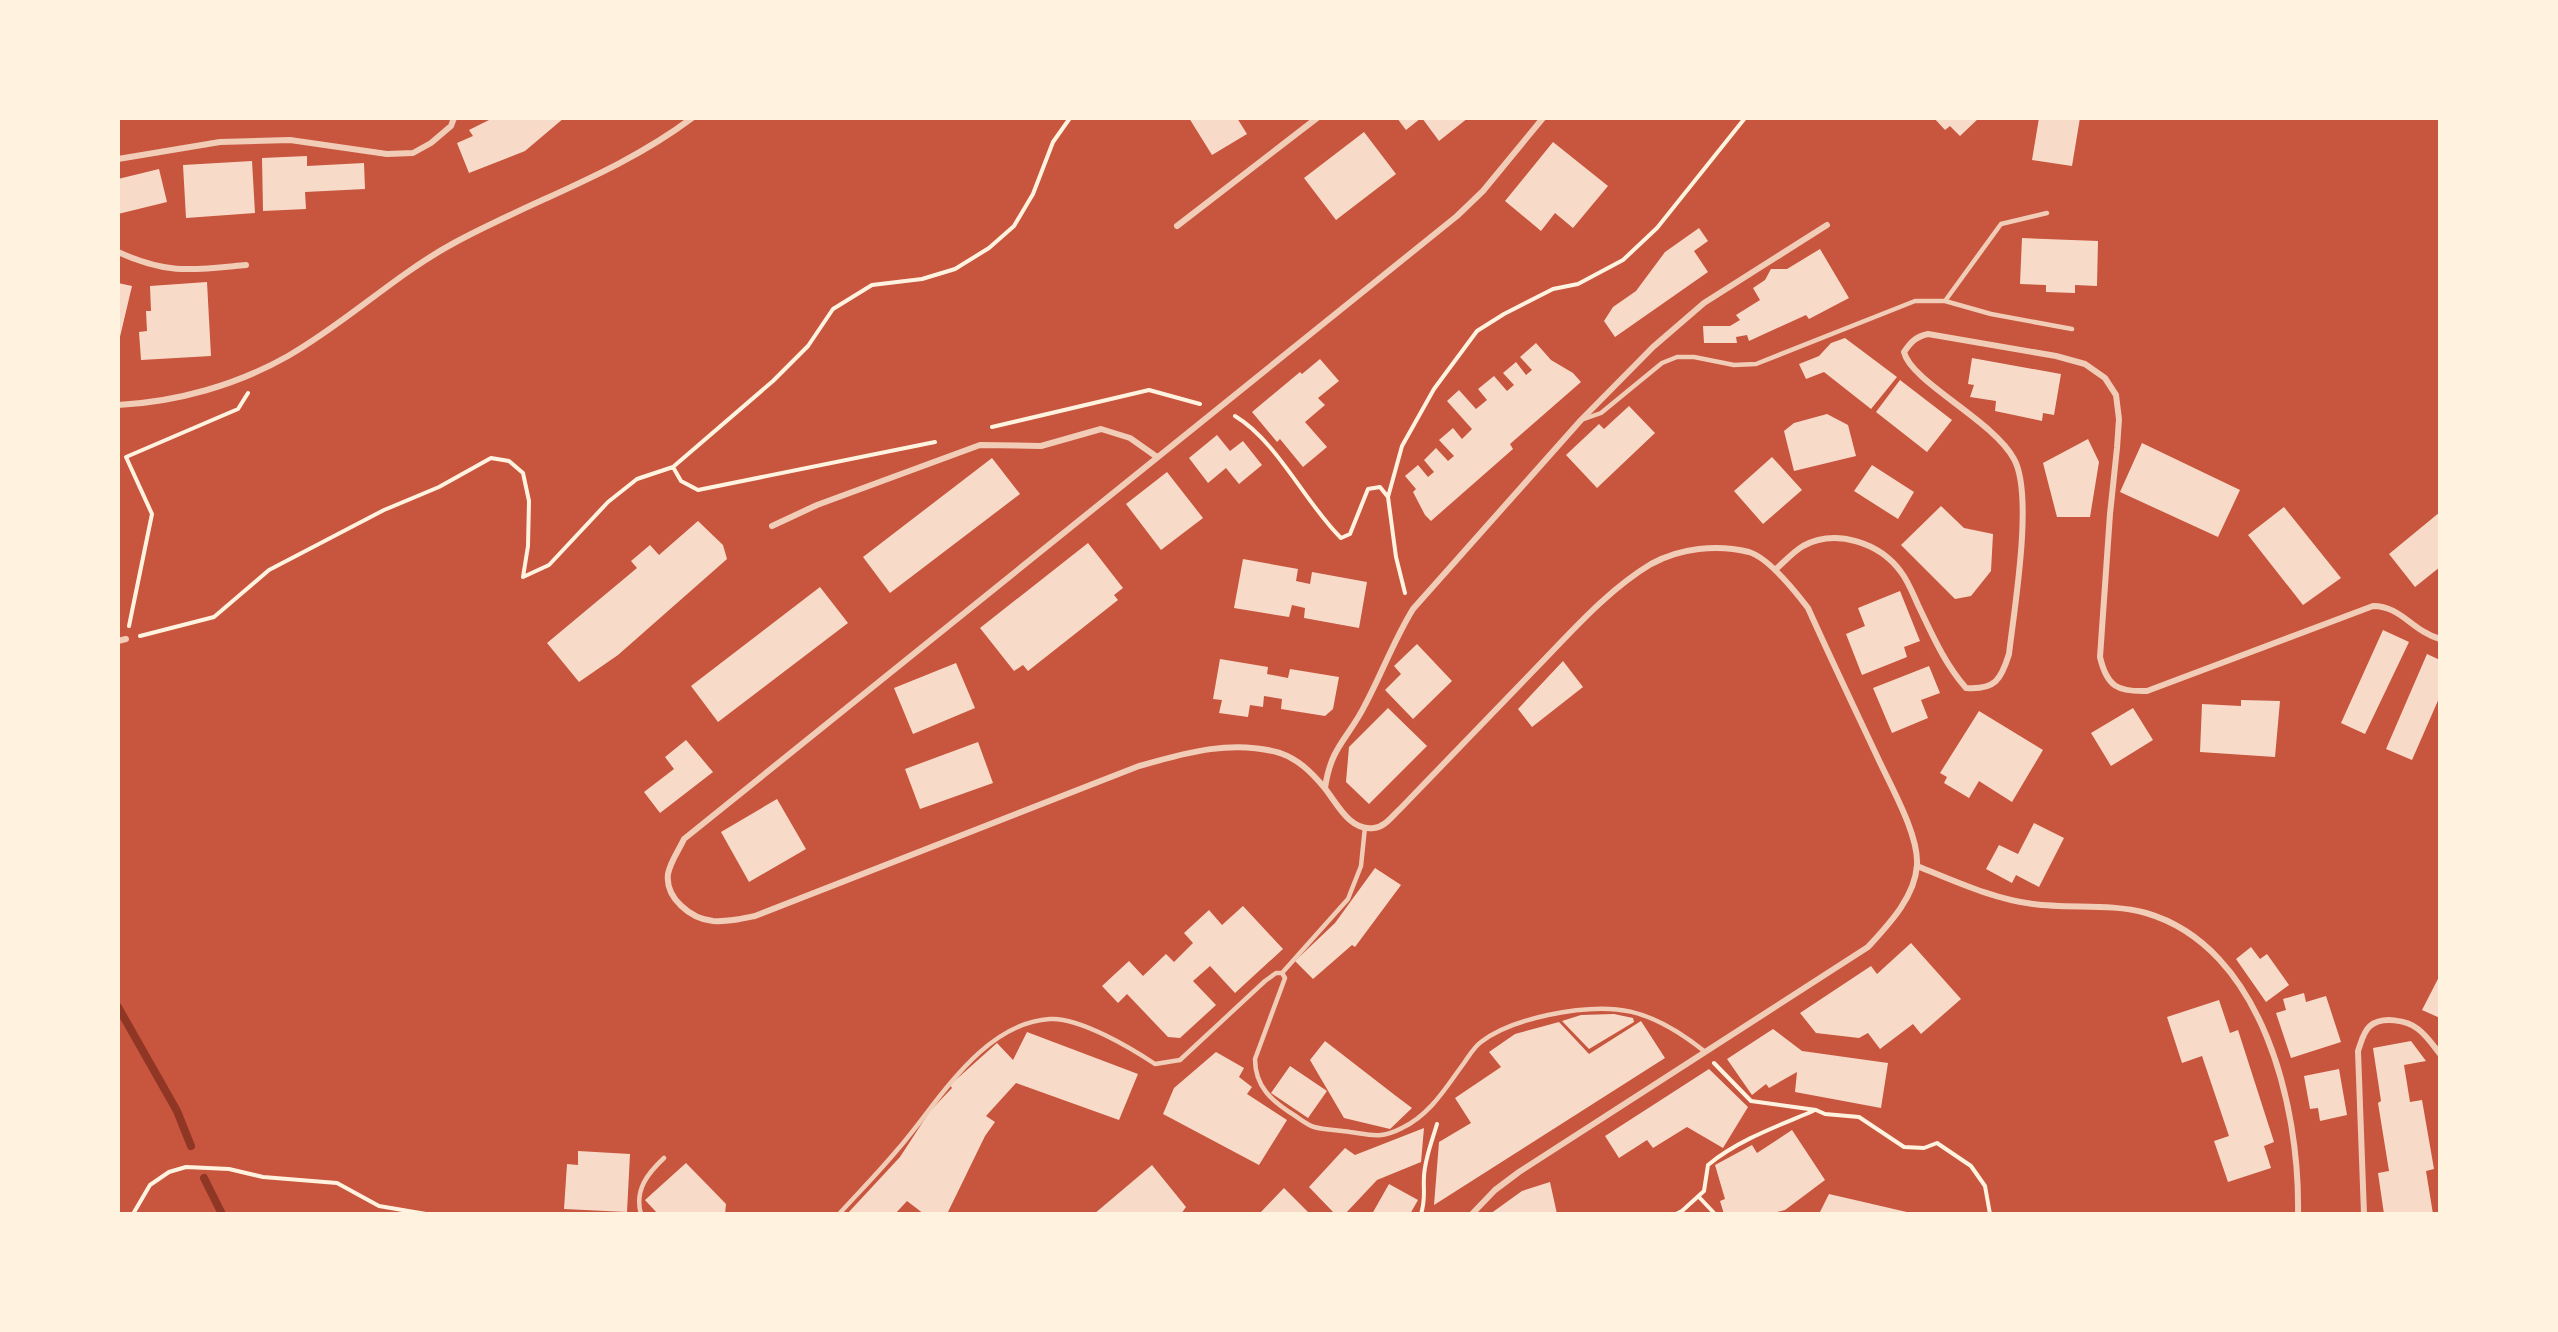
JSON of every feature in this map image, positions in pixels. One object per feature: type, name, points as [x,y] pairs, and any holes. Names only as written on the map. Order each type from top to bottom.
[{"type":"street","points":[[118,159],[220,142],[290,140],[387,154],[412,153],[431,143],[451,126],[454,118]]},
{"type":"street","points":[[118,405],[169,400],[205,391],[287,356],[452,244],[613,167],[651,147],[692,118]]},
{"type":"street","points":[[1177,226],[1317,118]]},
{"type":"street","points":[[1472,1214],[1495,1190],[1519,1172],[1704,1050],[1832,971],[1868,946],[1893,920],[1911,889],[1917,866],[1915,843],[1894,792],[1808,608],[1796,591],[1775,570],[1752,553],[1719,548],[1683,551],[1651,564],[1617,590],[1574,629],[1384,824],[1373,829],[1346,817],[1325,788],[1299,762],[1278,753],[1230,747],[1195,750],[1139,766],[755,916],[711,921],[691,913],[678,903],[670,891],[668,874],[684,839],[1456,216],[1483,191],[1543,118]]},
{"type":"street","points":[[1325,788],[1334,753],[1364,708],[1397,635],[1413,609],[1581,420],[1653,347],[1704,303],[1827,225]]},
{"type":"street","points":[[118,252],[143,264],[165,269],[189,271],[246,265]]},
{"type":"street","points":[[1775,570],[1802,547],[1816,541],[1839,538],[1856,541],[1876,550],[1902,573],[1952,672],[1966,688],[1979,689],[1993,685],[2004,672],[2009,654],[2024,512],[2020,481],[2015,460],[2002,443],[1980,421],[1921,376],[1906,361],[1904,352],[1910,342],[1918,336],[1928,334],[2056,356],[2085,364],[2105,378],[2116,395],[2119,420],[2118,448],[2110,514],[2100,657],[2103,672],[2115,687],[2127,691],[2147,691],[2373,606],[2385,606],[2397,612],[2425,635],[2439,639]]},
{"type":"street","points":[[772,526],[817,505],[980,445],[1041,446],[1101,429],[1130,438],[1157,457]]},
{"type":"street","points":[[118,641],[126,639]]},
{"type":"street","points":[[1917,866],[1991,896],[2031,904],[2069,908],[2127,909],[2149,914],[2179,927],[2221,961],[2252,1004],[2272,1045],[2294,1131],[2299,1184],[2298,1214]]},
{"type":"street","points":[[2364,1214],[2358,1051],[2363,1036],[2370,1025],[2385,1021],[2401,1021],[2417,1027],[2439,1054]]},
{"type":"lane","points":[[1945,301],[2001,224],[2047,213]]},
{"type":"lane","points":[[1581,420],[1601,413],[1662,363],[1677,357],[1694,357],[1734,365],[1756,364],[1915,301],[1945,301],[1991,314],[2072,329]]},
{"type":"lane","points":[[839,1214],[899,1149],[936,1100],[978,1054],[1003,1033],[1022,1025],[1052,1019],[1082,1025],[1155,1064],[1180,1060],[1265,981],[1276,973],[1282,973],[1348,899],[1360,866],[1365,827]]},
{"type":"lane","points":[[1282,973],[1285,978],[1284,985],[1255,1059],[1255,1069],[1268,1096],[1311,1126],[1366,1136],[1378,1136],[1402,1128],[1440,1099],[1480,1042],[1509,1025],[1577,1008],[1615,1007],[1649,1016],[1681,1032],[1704,1050]]},
{"type":"lane","points":[[641,1214],[638,1205],[641,1186],[651,1170],[664,1158]]},
{"type":"path","points":[[249,392],[238,409],[126,458],[152,514],[126,639],[214,617],[268,570],[384,510],[439,488],[491,458],[509,461],[523,473],[529,501],[528,546],[523,577],[549,565],[608,502],[637,479],[672,467],[773,381],[808,346],[833,309],[872,285],[922,279],[956,269],[989,248],[1014,226],[1033,194],[1053,142],[1070,118]]},
{"type":"path","points":[[1413,609],[1402,586],[1388,497],[1402,446],[1434,389],[1477,331],[1504,314],[1553,289],[1578,284],[1623,260],[1657,228],[1745,118]]},
{"type":"path","points":[[985,429],[1149,390],[1218,408],[1238,418],[1267,445],[1304,491],[1324,521],[1341,538],[1350,534],[1368,489],[1380,487],[1388,497]]},
{"type":"path","points":[[672,467],[681,481],[698,490],[941,440]]},
{"type":"path","points":[[1704,1050],[1728,1079],[1751,1101],[1816,1110],[1825,1114],[1859,1117],[1904,1147],[1924,1148],[1937,1143],[1953,1152],[1971,1166],[1985,1186],[1990,1214]]},
{"type":"path","points":[[1421,1214],[1426,1197],[1424,1177],[1428,1153],[1440,1115],[1440,1099]]},
{"type":"path","points":[[1676,1214],[1704,1191],[1707,1166],[1717,1158],[1758,1134],[1816,1110]]},
{"type":"path","points":[[133,1214],[150,1185],[169,1172],[186,1167],[229,1169],[263,1177],[337,1183],[379,1206],[426,1214]]},
{"type":"path","points":[[1699,1196],[1715,1214]]},
{"type":"building","points":[[493,118],[564,118],[525,151],[469,173],[457,143],[473,136],[469,130]]},
{"type":"building","points":[[1189,118],[1237,118],[1247,134],[1212,155]]},
{"type":"building","points":[[1397,118],[1421,118],[1406,130]]},
{"type":"building","points":[[1422,118],[1468,118],[1439,141]]},
{"type":"building","points":[[1934,118],[1979,118],[1960,136],[1950,126],[1945,130]]},
{"type":"building","points":[[2039,118],[2080,118],[2072,166],[2032,160]]},
{"type":"building","points":[[1364,132],[1396,174],[1336,220],[1304,178]]},
{"type":"building","points":[[1553,142],[1608,186],[1573,228],[1555,213],[1541,231],[1505,201]]},
{"type":"building","points":[[307,156],[307,166],[364,163],[365,189],[305,192],[306,209],[263,211],[262,158]]},
{"type":"building","points":[[252,161],[255,213],[186,218],[183,165]]},
{"type":"building","points":[[159,169],[167,202],[118,214],[118,179]]},
{"type":"building","points":[[1699,228],[1708,241],[1694,251],[1708,272],[1615,337],[1604,321],[1613,307],[1636,291],[1665,252]]},
{"type":"building","points":[[2022,238],[2098,241],[2097,286],[2075,285],[2075,293],[2046,292],[2046,285],[2020,284]]},
{"type":"building","points":[[1820,249],[1849,298],[1809,319],[1806,315],[1749,341],[1747,335],[1736,337],[1737,343],[1704,343],[1703,326],[1730,326],[1740,320],[1736,315],[1760,300],[1753,288],[1765,280],[1771,269],[1787,269]]},
{"type":"building","points":[[207,282],[211,356],[141,360],[139,332],[147,331],[146,311],[151,311],[150,286]]},
{"type":"building","points":[[118,283],[132,286],[119,341],[118,341]]},
{"type":"building","points":[[1845,338],[1897,377],[1871,409],[1824,372],[1806,379],[1799,364],[1819,356],[1831,343]]},
{"type":"building","points":[[1536,343],[1551,360],[1573,373],[1581,382],[1510,444],[1513,449],[1431,521],[1425,515],[1413,492],[1416,489],[1405,476],[1418,465],[1428,477],[1434,472],[1424,460],[1436,448],[1448,461],[1454,456],[1439,440],[1453,428],[1462,439],[1472,429],[1447,401],[1459,390],[1476,409],[1487,400],[1478,389],[1494,376],[1507,391],[1514,385],[1503,373],[1516,362],[1526,375],[1532,370],[1520,357]]},
{"type":"building","points":[[1972,358],[2061,374],[2054,415],[2043,413],[2042,421],[1995,411],[1996,401],[1970,397],[1974,385],[1968,384]]},
{"type":"building","points":[[1320,359],[1339,381],[1318,398],[1325,405],[1305,422],[1327,447],[1303,467],[1280,439],[1277,442],[1252,412],[1300,372],[1302,374]]},
{"type":"building","points":[[1900,380],[1952,420],[1927,452],[1876,412]]},
{"type":"building","points":[[1629,406],[1655,433],[1597,488],[1566,455],[1599,424],[1604,429]]},
{"type":"building","points":[[1827,414],[1848,425],[1856,456],[1794,471],[1784,431],[1794,423]]},
{"type":"building","points":[[1217,435],[1230,451],[1243,441],[1262,465],[1239,484],[1226,468],[1208,483],[1189,458]]},
{"type":"building","points":[[2088,439],[2099,462],[2090,517],[2057,517],[2043,463]]},
{"type":"building","points":[[2142,443],[2240,490],[2218,537],[2120,492]]},
{"type":"building","points":[[1772,457],[1802,490],[1763,524],[1734,491]]},
{"type":"building","points":[[992,458],[1020,494],[890,593],[863,557]]},
{"type":"building","points":[[1872,465],[1914,492],[1898,519],[1854,491]]},
{"type":"building","points":[[1167,472],[1203,518],[1161,550],[1126,504]]},
{"type":"building","points":[[1941,506],[1964,528],[1993,534],[1991,571],[1971,596],[1955,599],[1901,545]]},
{"type":"building","points":[[2284,507],[2341,578],[2303,605],[2248,535]]},
{"type":"building","points":[[2440,512],[2440,567],[2415,587],[2389,554]]},
{"type":"building","points":[[698,521],[723,545],[727,559],[618,655],[579,682],[547,643],[637,568],[631,561],[650,545],[659,555]]},
{"type":"building","points":[[1088,543],[1123,588],[1114,595],[1118,600],[1028,671],[1023,665],[1014,671],[980,628]]},
{"type":"building","points":[[1243,559],[1298,569],[1296,581],[1310,584],[1312,572],[1367,582],[1359,628],[1304,618],[1305,608],[1292,605],[1289,617],[1234,608]]},
{"type":"building","points":[[820,587],[848,623],[718,722],[691,686]]},
{"type":"building","points":[[1900,591],[1920,641],[1904,647],[1907,657],[1862,675],[1846,634],[1865,626],[1858,608]]},
{"type":"building","points":[[2383,630],[2409,642],[2365,734],[2341,723]]},
{"type":"building","points":[[1417,644],[1452,681],[1413,719],[1385,690],[1401,674],[1394,666]]},
{"type":"building","points":[[2427,654],[2440,660],[2440,696],[2412,760],[2386,749]]},
{"type":"building","points":[[1220,659],[1268,667],[1267,674],[1288,678],[1290,669],[1339,677],[1333,709],[1325,716],[1281,709],[1282,699],[1264,696],[1263,707],[1250,705],[1248,717],[1219,713],[1222,700],[1213,699]]},
{"type":"building","points":[[1563,661],[1583,687],[1532,727],[1518,709]]},
{"type":"building","points":[[956,663],[975,708],[913,734],[894,688]]},
{"type":"building","points":[[1929,666],[1940,693],[1921,700],[1928,718],[1892,733],[1873,688]]},
{"type":"building","points":[[2241,700],[2280,701],[2275,757],[2200,752],[2202,704],[2241,706]]},
{"type":"building","points":[[1388,708],[1427,746],[1369,804],[1346,782],[1349,747]]},
{"type":"building","points":[[2133,708],[2153,740],[2111,766],[2091,733]]},
{"type":"building","points":[[1979,711],[2043,750],[2012,802],[1979,781],[1969,798],[1944,783],[1947,777],[1940,773]]},
{"type":"building","points":[[686,740],[713,772],[660,813],[644,792],[674,769],[665,757]]},
{"type":"building","points":[[978,742],[993,783],[920,809],[905,769]]},
{"type":"building","points":[[777,799],[806,849],[749,882],[721,832]]},
{"type":"building","points":[[2034,823],[2064,838],[2039,887],[2016,875],[2012,883],[1986,869],[1999,845],[2018,854]]},
{"type":"building","points":[[1375,868],[1401,885],[1355,947],[1352,945],[1313,979],[1295,961],[1335,923]]},
{"type":"building","points":[[1243,906],[1283,949],[1235,993],[1210,966],[1193,981],[1216,1005],[1180,1038],[1168,1037],[1127,994],[1118,1003],[1102,986],[1129,961],[1143,976],[1166,954],[1174,962],[1193,943],[1184,933],[1209,910],[1222,925]]},
{"type":"building","points":[[1911,943],[1961,999],[1921,1034],[1913,1024],[1880,1049],[1868,1033],[1859,1038],[1816,1033],[1800,1013],[1871,966],[1877,974]]},
{"type":"building","points":[[2251,947],[2260,959],[2267,954],[2289,985],[2266,1002],[2236,959]]},
{"type":"building","points":[[2440,975],[2440,1018],[2422,1010]]},
{"type":"building","points":[[2304,993],[2306,1002],[2326,996],[2341,1042],[2291,1058],[2276,1013],[2286,1010],[2283,999]]},
{"type":"building","points":[[2219,1000],[2230,1033],[2238,1030],[2274,1142],[2264,1146],[2271,1168],[2228,1182],[2214,1141],[2229,1136],[2202,1056],[2182,1063],[2167,1017]]},
{"type":"building","points":[[1614,1014],[1633,1018],[1634,1022],[1589,1049],[1562,1021],[1581,1015]]},
{"type":"building","points":[[1641,1021],[1665,1058],[1434,1205],[1439,1142],[1471,1123],[1455,1098],[1501,1067],[1489,1052],[1515,1034],[1559,1022],[1589,1054]]},
{"type":"building","points":[[1773,1029],[1802,1051],[1888,1063],[1881,1108],[1795,1092],[1797,1072],[1769,1088],[1766,1084],[1752,1095],[1727,1059]]},
{"type":"building","points":[[1027,1032],[1138,1074],[1119,1120],[1016,1083],[986,1116],[995,1122],[985,1136],[947,1214],[924,1214],[907,1201],[895,1214],[847,1214],[900,1157],[930,1111],[952,1088],[950,1085],[997,1043],[1013,1060]]},
{"type":"building","points":[[1325,1041],[1412,1108],[1390,1129],[1344,1118],[1310,1060]]},
{"type":"building","points":[[2411,1041],[2426,1061],[2404,1065],[2410,1102],[2422,1100],[2434,1169],[2426,1171],[2433,1214],[2384,1214],[2378,1173],[2389,1171],[2378,1103],[2381,1101],[2373,1048]]},
{"type":"building","points":[[1216,1052],[1244,1068],[1239,1077],[1252,1087],[1247,1094],[1287,1120],[1259,1165],[1163,1114],[1174,1088]]},
{"type":"building","points":[[1290,1066],[1327,1091],[1308,1118],[1271,1093]]},
{"type":"building","points":[[1709,1069],[1748,1107],[1723,1148],[1687,1127],[1653,1148],[1647,1140],[1619,1158],[1605,1136]]},
{"type":"building","points":[[2339,1069],[2347,1115],[2320,1121],[2318,1108],[2310,1109],[2304,1076]]},
{"type":"building","points":[[1424,1128],[1421,1162],[1377,1180],[1345,1214],[1335,1214],[1309,1187],[1345,1148],[1355,1155]]},
{"type":"building","points":[[1792,1130],[1825,1180],[1785,1210],[1769,1214],[1724,1214],[1720,1201],[1725,1199],[1715,1165],[1752,1145],[1757,1153]]},
{"type":"building","points":[[578,1151],[630,1154],[627,1212],[564,1209],[567,1164],[578,1165]]},
{"type":"building","points":[[686,1163],[726,1204],[725,1214],[658,1214],[645,1200]]},
{"type":"building","points":[[1152,1165],[1186,1207],[1181,1214],[1094,1214]]},
{"type":"building","points":[[1550,1182],[1557,1214],[1490,1214],[1522,1191]]},
{"type":"building","points":[[1389,1184],[1418,1200],[1410,1214],[1372,1214]]},
{"type":"building","points":[[1284,1188],[1310,1214],[1259,1214]]},
{"type":"building","points":[[1829,1194],[1911,1214],[1824,1214],[1820,1212]]},
{"type":"waterway","points":[[118,1007],[177,1111],[191,1146]]},
{"type":"waterway","points":[[204,1178],[222,1214]]}]
